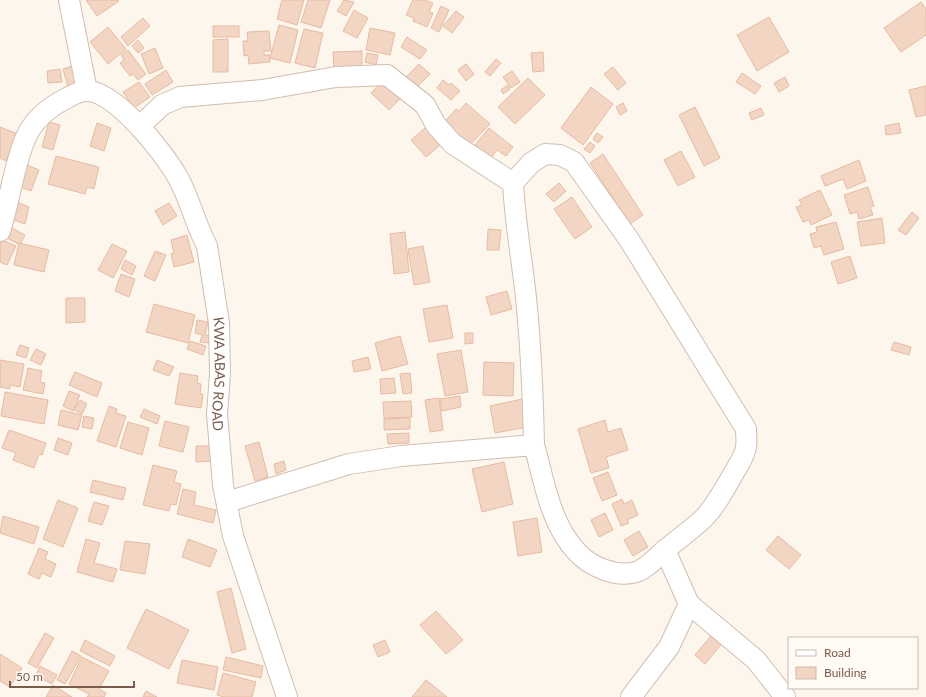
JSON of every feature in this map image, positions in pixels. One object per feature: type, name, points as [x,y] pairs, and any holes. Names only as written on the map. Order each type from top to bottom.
[{"type":"street","points":[[0,231],[8,206],[19,156],[32,126],[43,113],[55,104],[77,93],[87,91],[69,0]]},
{"type":"street","points":[[140,126],[162,105],[180,97],[262,90],[336,77],[387,75],[425,106],[436,125],[453,144],[513,184]]},
{"type":"street","name":"KWA ABAS ROAD","points":[[87,91],[96,92],[109,99],[140,126],[156,145],[177,176],[206,246],[219,323],[220,374],[217,414],[223,485],[233,536],[287,697]]},
{"type":"street","points":[[545,154],[560,155],[574,162],[630,241],[746,429],[746,447],[719,498],[703,518],[655,560],[639,571],[625,574],[604,570],[592,564],[576,552],[566,539],[547,491],[534,445],[534,402],[526,300],[514,216],[513,184],[531,163],[545,154]]},
{"type":"street","points":[[227,502],[349,464],[401,456],[534,445]]},
{"type":"street","points":[[665,550],[689,604],[756,660],[785,697]]},
{"type":"street","points":[[631,697],[669,647],[689,604]]},
{"type":"building","points":[[86,0],[118,0],[119,1],[97,16]]},
{"type":"building","points":[[282,0],[304,0],[297,25],[277,19]]},
{"type":"building","points":[[308,0],[330,0],[321,28],[301,22]]},
{"type":"building","points":[[344,0],[354,2],[346,16],[337,11]]},
{"type":"building","points":[[413,0],[425,0],[433,3],[429,12],[433,13],[427,27],[413,21],[414,18],[406,15]]},
{"type":"building","points":[[921,2],[926,9],[926,35],[901,52],[884,28]]},
{"type":"building","points":[[441,6],[449,10],[439,32],[431,28]]},
{"type":"building","points":[[354,10],[368,18],[357,38],[343,31]]},
{"type":"building","points":[[456,11],[464,17],[452,33],[443,26]]},
{"type":"building","points":[[769,17],[789,52],[757,71],[737,35]]},
{"type":"building","points":[[143,18],[150,26],[128,46],[121,37]]},
{"type":"building","points":[[279,25],[298,30],[290,63],[270,58]]},
{"type":"building","points":[[213,26],[239,26],[239,37],[213,37]]},
{"type":"building","points":[[108,27],[126,49],[108,64],[90,42]]},
{"type":"building","points":[[370,28],[395,33],[390,55],[366,50]]},
{"type":"building","points":[[304,29],[323,33],[315,68],[295,63]]},
{"type":"building","points":[[269,31],[271,51],[264,51],[264,55],[270,55],[270,62],[249,64],[248,55],[244,56],[243,41],[248,41],[247,32]]},
{"type":"building","points":[[407,37],[427,50],[420,59],[401,47]]},
{"type":"building","points":[[228,39],[228,72],[213,72],[213,40]]},
{"type":"building","points":[[138,40],[144,48],[138,53],[132,46]]},
{"type":"building","points":[[155,48],[163,68],[149,74],[141,54]]},
{"type":"building","points":[[128,50],[146,74],[138,80],[133,74],[130,76],[120,63],[124,60],[121,55]]},
{"type":"building","points":[[362,51],[362,67],[334,69],[333,52]]},
{"type":"building","points":[[543,52],[544,71],[533,72],[531,53]]},
{"type":"building","points":[[367,53],[378,55],[376,65],[365,62]]},
{"type":"building","points":[[496,59],[501,63],[490,76],[485,72]]},
{"type":"building","points":[[419,64],[430,74],[416,88],[405,78]]},
{"type":"building","points":[[466,64],[474,74],[466,81],[458,70]]},
{"type":"building","points":[[76,65],[81,84],[68,87],[63,69]]},
{"type":"building","points":[[613,67],[626,83],[618,90],[604,74]]},
{"type":"building","points":[[60,69],[62,82],[48,83],[47,71]]},
{"type":"building","points":[[166,70],[173,82],[152,95],[145,84]]},
{"type":"building","points":[[512,71],[520,82],[511,88],[503,77]]},
{"type":"building","points":[[742,73],[761,86],[755,94],[736,82]]},
{"type":"building","points":[[386,77],[404,95],[389,110],[371,93]]},
{"type":"building","points":[[785,77],[789,86],[779,92],[774,83]]},
{"type":"building","points":[[528,78],[545,95],[515,124],[498,107]]},
{"type":"building","points":[[443,80],[449,85],[451,83],[460,91],[451,100],[437,88]]},
{"type":"building","points":[[139,82],[150,97],[134,108],[123,92]]},
{"type":"building","points":[[507,85],[510,89],[503,94],[501,90]]},
{"type":"building","points":[[926,86],[926,115],[916,117],[909,90]]},
{"type":"building","points":[[591,87],[613,104],[583,145],[561,128]]},
{"type":"building","points":[[466,103],[490,124],[467,148],[441,126],[456,109],[459,111]]},
{"type":"building","points":[[623,103],[627,111],[620,115],[616,107]]},
{"type":"building","points":[[695,107],[720,158],[704,166],[679,115]]},
{"type":"building","points":[[761,108],[764,115],[752,120],[749,113]]},
{"type":"building","points":[[49,122],[60,125],[53,150],[42,147]]},
{"type":"building","points":[[97,123],[111,128],[104,151],[90,146]]},
{"type":"building","points":[[431,123],[446,140],[426,157],[411,140]]},
{"type":"building","points":[[899,123],[901,133],[886,135],[885,126]]},
{"type":"building","points":[[0,127],[18,134],[6,161],[0,158]]},
{"type":"building","points":[[489,128],[513,147],[506,156],[497,150],[491,158],[475,145]]},
{"type":"building","points":[[597,133],[603,137],[598,143],[593,139]]},
{"type":"building","points":[[590,142],[595,146],[590,153],[584,149]]},
{"type":"building","points":[[681,151],[695,177],[678,186],[664,160]]},
{"type":"building","points":[[603,154],[643,215],[630,224],[590,163]]},
{"type":"building","points":[[56,156],[99,167],[94,189],[87,187],[85,194],[48,184]]},
{"type":"building","points":[[859,160],[866,181],[847,189],[843,179],[825,186],[821,176]]},
{"type":"building","points":[[27,165],[39,170],[31,191],[18,186]]},
{"type":"building","points":[[559,183],[566,191],[554,202],[546,194]]},
{"type":"building","points":[[868,187],[874,206],[870,207],[873,215],[859,219],[857,212],[850,214],[844,195]]},
{"type":"building","points":[[820,190],[832,215],[811,225],[809,220],[803,222],[796,207],[802,205],[799,200]]},
{"type":"building","points":[[572,197],[592,227],[575,239],[554,209]]},
{"type":"building","points":[[17,202],[29,207],[25,224],[11,219]]},
{"type":"building","points":[[169,203],[177,216],[163,225],[155,211]]},
{"type":"building","points":[[912,212],[919,218],[906,235],[898,230]]},
{"type":"building","points":[[882,218],[885,243],[861,246],[857,222]]},
{"type":"building","points":[[836,222],[844,249],[824,255],[821,246],[814,248],[810,234],[817,232],[816,227]]},
{"type":"building","points":[[12,228],[25,235],[20,245],[7,238]]},
{"type":"building","points":[[488,229],[501,230],[499,250],[487,250]]},
{"type":"building","points":[[405,232],[409,272],[394,274],[390,234]]},
{"type":"building","points":[[187,235],[194,262],[174,267],[171,254],[174,253],[171,240]]},
{"type":"building","points":[[2,240],[16,246],[7,265],[0,262],[0,244]]},
{"type":"building","points":[[19,243],[49,250],[44,272],[14,265]]},
{"type":"building","points":[[112,244],[127,251],[113,278],[98,270]]},
{"type":"building","points":[[423,246],[430,282],[414,285],[408,249]]},
{"type":"building","points":[[155,251],[166,255],[155,281],[144,276]]},
{"type":"building","points":[[850,256],[857,278],[838,284],[831,262]]},
{"type":"building","points":[[125,260],[136,266],[132,275],[121,269]]},
{"type":"building","points":[[121,274],[135,279],[129,297],[115,291]]},
{"type":"building","points":[[507,291],[512,309],[491,315],[486,297]]},
{"type":"building","points":[[66,298],[85,298],[85,322],[66,323]]},
{"type":"building","points":[[154,304],[195,315],[188,343],[146,332]]},
{"type":"building","points":[[447,305],[453,338],[429,342],[423,309]]},
{"type":"building","points":[[197,320],[208,322],[205,335],[211,336],[209,343],[200,342],[202,335],[195,333]]},
{"type":"building","points":[[465,333],[473,333],[473,343],[465,344]]},
{"type":"building","points":[[400,336],[408,364],[382,371],[375,343]]},
{"type":"building","points":[[190,341],[206,346],[203,355],[187,349]]},
{"type":"building","points":[[894,342],[911,347],[909,355],[891,350]]},
{"type":"building","points":[[20,345],[29,348],[26,358],[16,355]]},
{"type":"building","points":[[36,349],[46,354],[41,365],[30,360]]},
{"type":"building","points":[[461,350],[468,392],[445,396],[437,354]]},
{"type":"building","points":[[368,357],[371,369],[354,372],[352,361]]},
{"type":"building","points":[[0,360],[24,364],[20,387],[10,385],[10,389],[0,387]]},
{"type":"building","points":[[157,360],[174,367],[169,376],[153,370]]},
{"type":"building","points":[[484,362],[514,363],[513,396],[483,395]]},
{"type":"building","points":[[28,368],[42,371],[40,382],[45,383],[43,394],[23,390]]},
{"type":"building","points":[[75,372],[102,383],[97,397],[69,385]]},
{"type":"building","points":[[180,373],[198,376],[197,383],[201,384],[200,394],[203,394],[201,408],[175,404]]},
{"type":"building","points":[[410,373],[412,393],[403,394],[400,374]]},
{"type":"building","points":[[394,378],[396,393],[381,394],[380,379]]},
{"type":"building","points":[[69,391],[80,395],[73,411],[63,406]]},
{"type":"building","points":[[5,392],[48,400],[44,424],[1,416]]},
{"type":"building","points":[[460,396],[461,407],[442,411],[440,399]]},
{"type":"building","points":[[439,398],[443,430],[430,432],[425,400]]},
{"type":"building","points":[[522,399],[527,427],[495,433],[490,406]]},
{"type":"building","points":[[80,400],[87,404],[82,414],[74,410]]},
{"type":"building","points":[[411,401],[412,417],[384,418],[383,402]]},
{"type":"building","points":[[109,406],[117,409],[116,413],[126,416],[116,447],[97,441]]},
{"type":"building","points":[[144,409],[160,416],[157,424],[140,417]]},
{"type":"building","points":[[61,410],[82,415],[78,430],[58,425]]},
{"type":"building","points":[[84,416],[94,418],[92,429],[82,427]]},
{"type":"building","points":[[410,418],[410,429],[384,430],[384,419]]},
{"type":"building","points":[[605,420],[608,432],[621,428],[628,450],[606,457],[609,468],[591,473],[578,429]]},
{"type":"building","points":[[165,421],[189,427],[183,452],[159,446]]},
{"type":"building","points":[[128,422],[149,428],[142,455],[120,448]]},
{"type":"building","points":[[9,430],[46,443],[42,455],[39,454],[34,468],[13,460],[16,453],[2,448]]},
{"type":"building","points":[[409,433],[409,443],[388,444],[387,434]]},
{"type":"building","points":[[58,438],[72,443],[68,455],[54,450]]},
{"type":"building","points":[[259,442],[268,477],[255,481],[245,446]]},
{"type":"building","points":[[196,446],[212,446],[212,461],[196,462]]},
{"type":"building","points":[[284,461],[286,470],[276,474],[274,464]]},
{"type":"building","points":[[504,462],[513,504],[482,512],[472,469]]},
{"type":"building","points":[[153,465],[177,471],[174,482],[181,484],[176,505],[171,504],[169,511],[143,505]]},
{"type":"building","points":[[608,472],[617,495],[602,501],[593,478]]},
{"type":"building","points":[[93,480],[126,488],[123,500],[90,492]]},
{"type":"building","points":[[183,489],[196,492],[194,505],[216,510],[213,523],[177,514]]},
{"type":"building","points":[[622,499],[624,504],[632,500],[638,515],[627,520],[629,523],[621,526],[612,504]]},
{"type":"building","points":[[58,500],[78,508],[63,547],[43,539]]},
{"type":"building","points":[[94,502],[109,506],[102,525],[88,521]]},
{"type":"building","points":[[605,513],[613,530],[599,537],[591,520]]},
{"type":"building","points":[[3,516],[39,527],[34,544],[0,533]]},
{"type":"building","points":[[537,518],[542,552],[518,556],[513,522]]},
{"type":"building","points":[[639,531],[648,547],[633,556],[624,540]]},
{"type":"building","points":[[778,536],[801,555],[789,569],[766,550]]},
{"type":"building","points":[[86,539],[100,543],[94,563],[117,569],[113,582],[77,572]]},
{"type":"building","points":[[188,539],[217,550],[210,567],[182,557]]},
{"type":"building","points":[[125,541],[150,544],[145,574],[120,570]]},
{"type":"building","points":[[39,548],[48,552],[45,559],[56,564],[51,577],[42,573],[39,579],[28,574]]},
{"type":"building","points":[[231,588],[246,649],[232,653],[217,592]]},
{"type":"building","points":[[146,609],[189,630],[169,669],[127,648]]},
{"type":"building","points":[[436,611],[463,640],[446,654],[420,625]]},
{"type":"building","points":[[715,631],[725,640],[705,664],[695,655]]},
{"type":"building","points":[[45,633],[54,638],[37,668],[28,663]]},
{"type":"building","points":[[85,640],[115,656],[110,666],[80,651]]},
{"type":"building","points":[[385,640],[390,652],[378,657],[373,645]]},
{"type":"building","points":[[72,651],[81,656],[65,684],[57,680]]},
{"type":"building","points":[[0,654],[22,668],[10,687],[0,681]]},
{"type":"building","points":[[82,657],[109,671],[99,689],[106,693],[104,697],[87,697],[89,694],[69,684]]},
{"type":"building","points":[[226,657],[263,666],[261,678],[223,670]]},
{"type":"building","points":[[182,660],[218,667],[214,690],[177,683]]},
{"type":"building","points":[[40,666],[57,675],[52,684],[36,675]]},
{"type":"building","points":[[223,673],[256,682],[252,697],[224,697],[217,695]]},
{"type":"building","points":[[426,680],[447,697],[412,697]]},
{"type":"building","points":[[53,685],[72,697],[46,697]]},
{"type":"building","points":[[146,691],[157,697],[143,697]]}]
